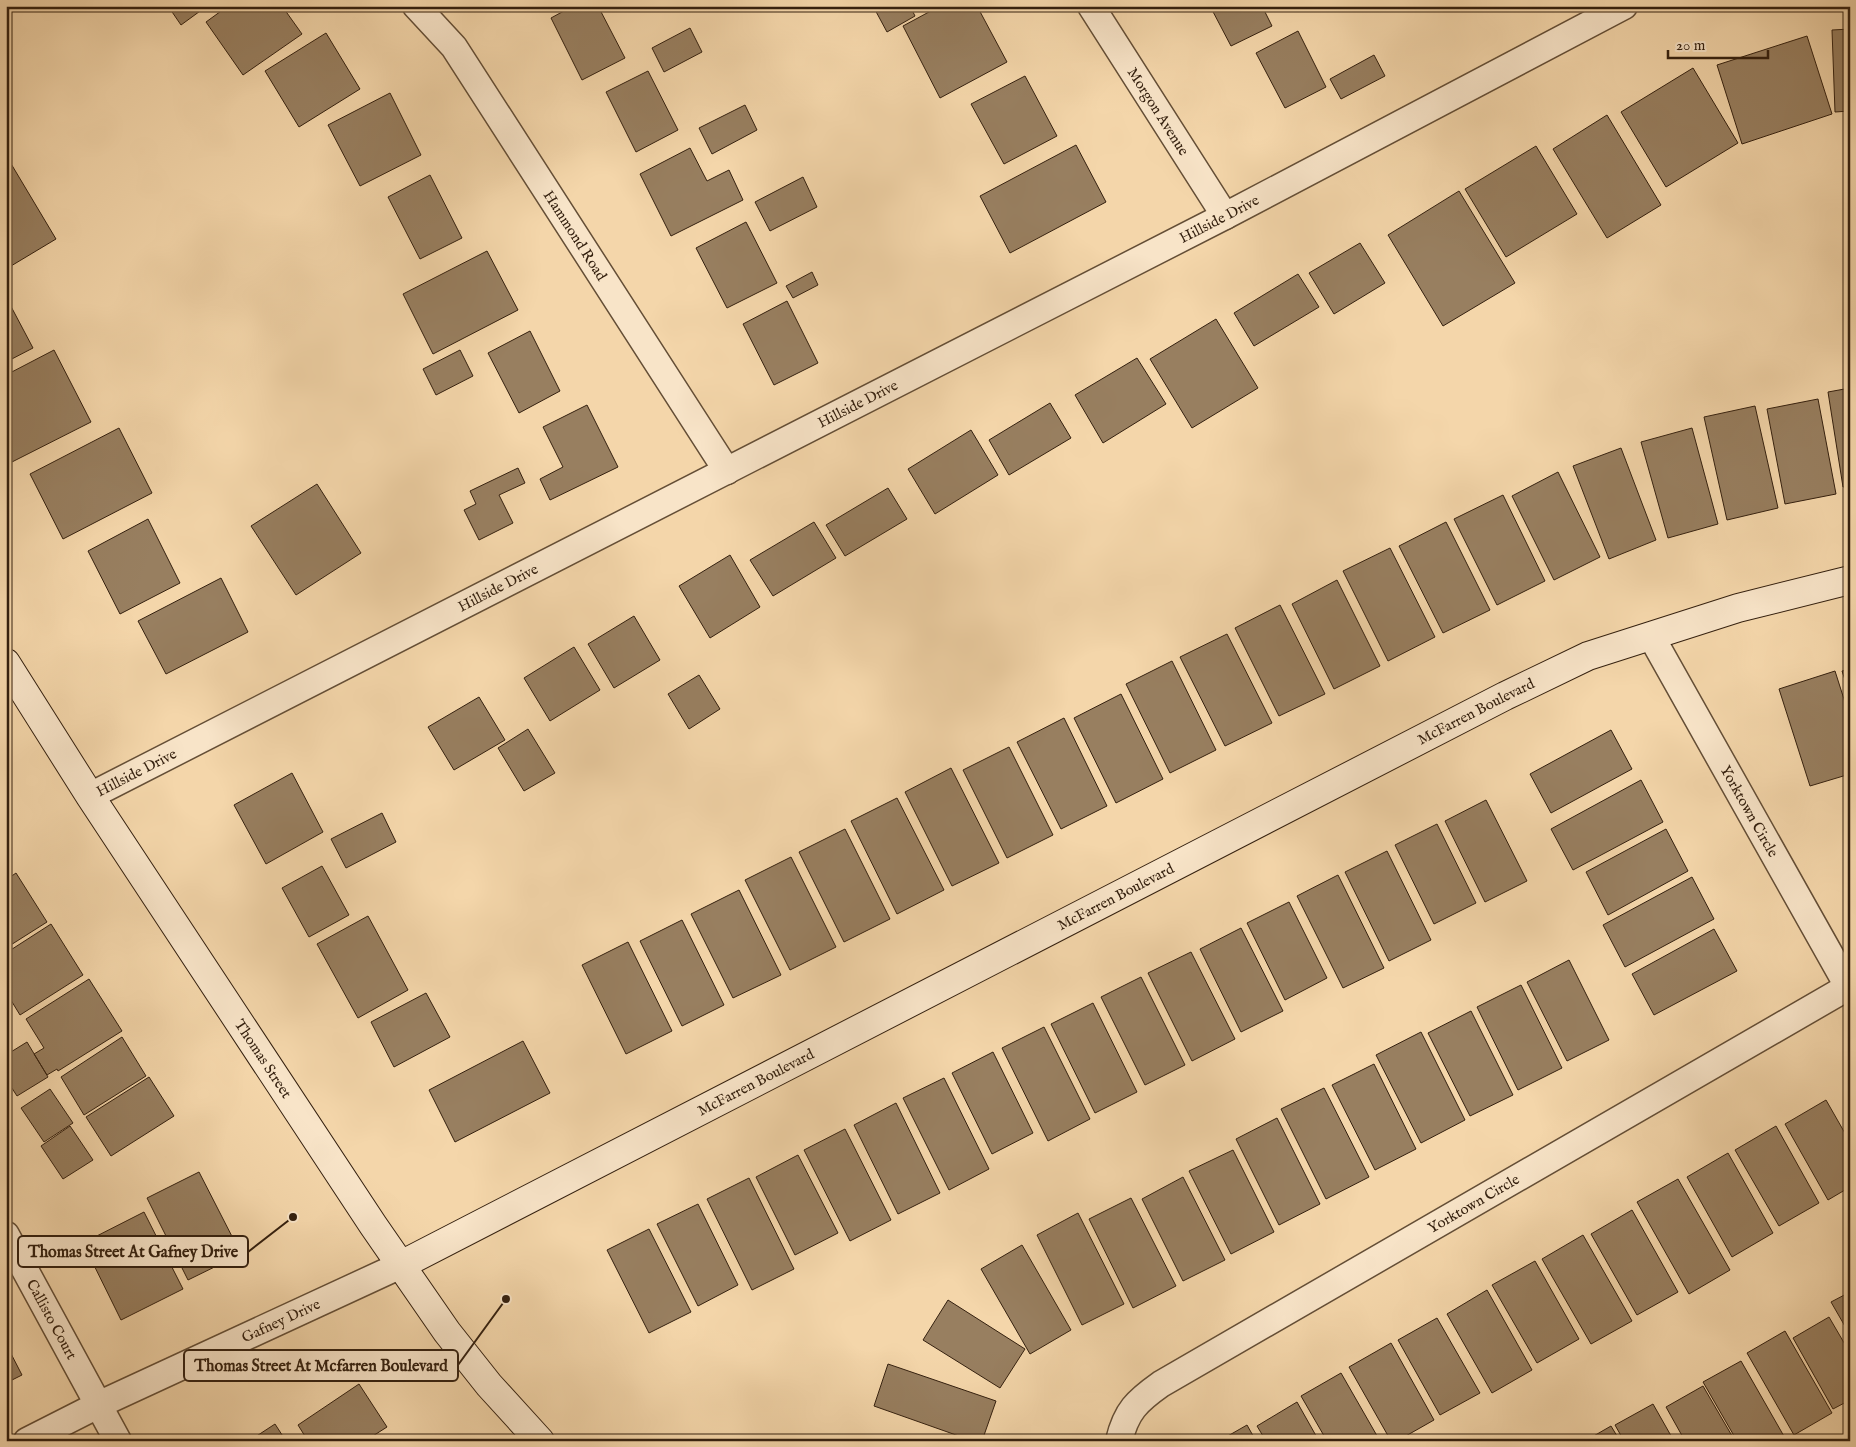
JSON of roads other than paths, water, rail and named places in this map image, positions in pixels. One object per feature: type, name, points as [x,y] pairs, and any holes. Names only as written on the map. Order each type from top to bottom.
[{"type":"street","name":"Hammond Road","points":[[416,6],[454,47],[727,471]]},
{"type":"street","name":"Morgon Avenue","points":[[1091,6],[1225,216]]},
{"type":"street","name":"Hillside Drive","points":[[90,796],[1225,216],[1624,6]]},
{"type":"street","name":"McFarren Boulevard","points":[[401,1265],[1505,696],[1588,656],[1738,608],[1850,580]]},
{"type":"street","name":"Yorktown Circle","points":[[1119,1441],[1130,1410],[1144,1396],[1161,1384],[1849,989],[1651,636]]},
{"type":"street","name":"Thomas Street","points":[[6,663],[90,796],[401,1265],[447,1332],[489,1385],[540,1441]]},
{"type":"street","name":"Callisto Court","points":[[6,1235],[118,1441]]},
{"type":"street","name":"Gafney Drive","points":[[27,1441],[98,1405],[401,1265]]},
{"type":"place","name":"Thomas Street At Gafney Drive","points":[[293,1217]]},
{"type":"place","name":"Thomas Street At Mcfarren Boulevard","points":[[506,1299]]}]
